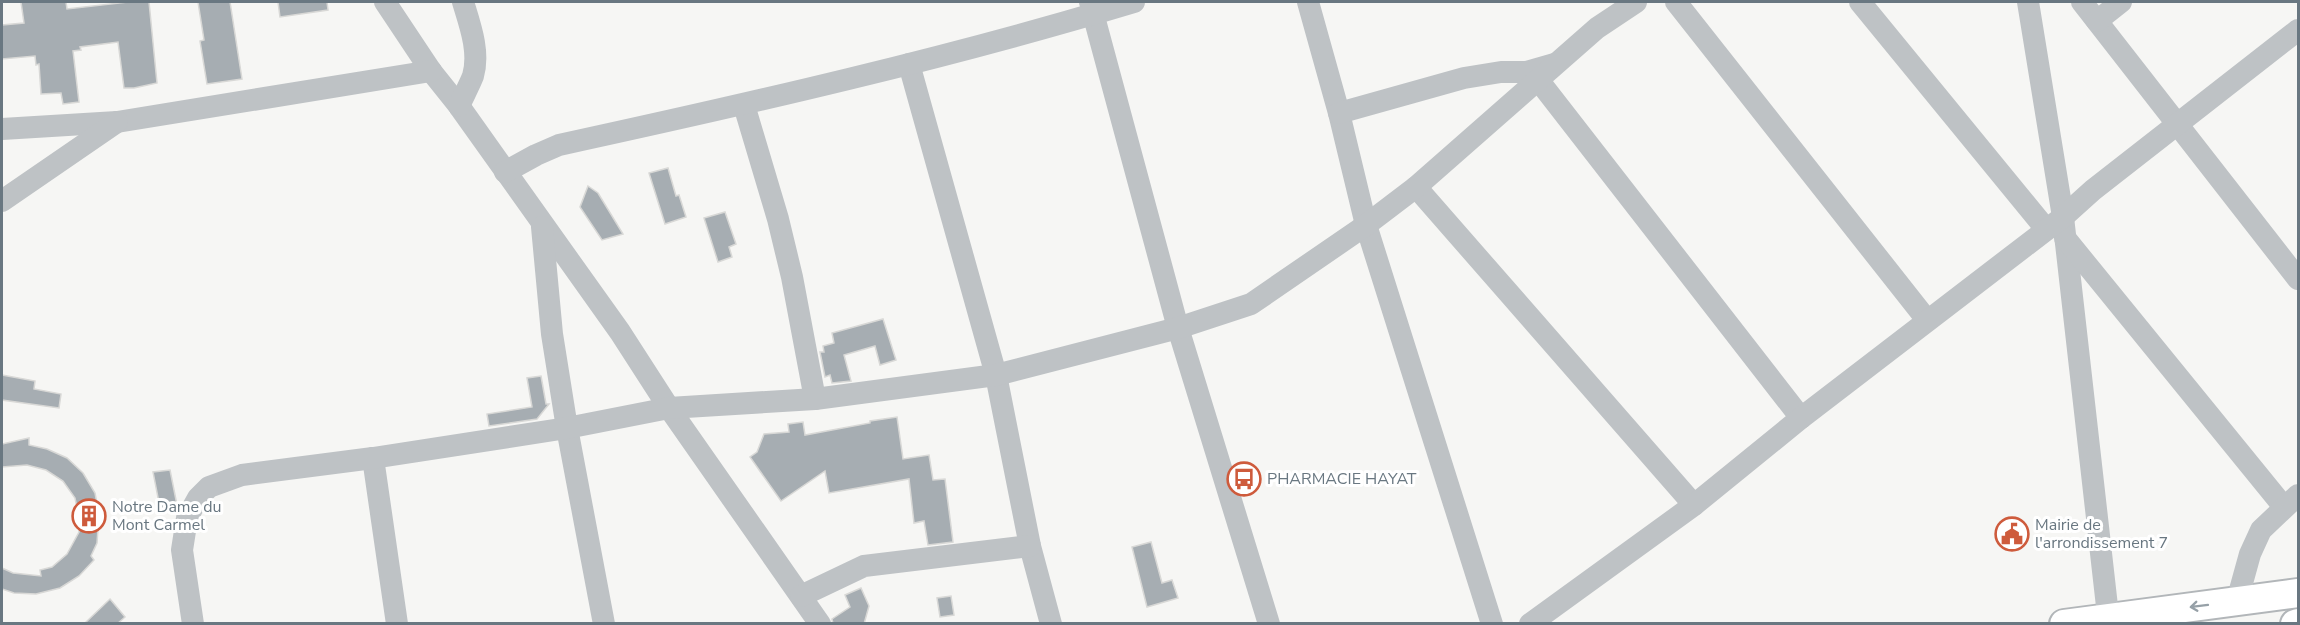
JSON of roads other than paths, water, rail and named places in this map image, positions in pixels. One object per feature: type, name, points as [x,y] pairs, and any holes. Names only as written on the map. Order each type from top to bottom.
[{"type":"main road","points":[[2064,624],[2108,621],[2298,593]]},
{"type":"street","points":[[385,2],[431,71],[459,106],[542,226],[620,332],[669,408],[820,624]]},
{"type":"street","points":[[459,106],[473,75],[475,57],[473,37],[463,2]]},
{"type":"street","points":[[505,172],[559,145],[744,105],[909,64],[1091,8],[1134,2]]},
{"type":"street","points":[[1308,2],[1340,113],[1366,225],[1492,624]]},
{"type":"street","points":[[193,624],[182,550],[187,518],[204,492],[219,482],[242,475],[373,458],[567,428],[669,408],[814,399],[996,375],[1178,328],[1251,304],[1366,225],[1416,187],[1598,28],[1636,2]]},
{"type":"street","points":[[1676,2],[1927,320]]},
{"type":"street","points":[[1860,2],[2058,228],[2291,501],[2261,530],[2250,554],[2237,601]]},
{"type":"street","points":[[2028,2],[2108,621]]},
{"type":"street","points":[[2082,2],[2298,279]]},
{"type":"street","points":[[2097,21],[2121,2]]},
{"type":"street","points":[[1091,8],[1178,328],[1269,624]]},
{"type":"street","points":[[1530,624],[1694,505],[1927,320],[2058,228],[2092,190],[2298,33]]},
{"type":"street","points":[[1340,113],[1464,78],[1501,72],[1526,72],[1558,63]]},
{"type":"street","points":[[909,64],[996,375],[1030,546],[1051,624]]},
{"type":"street","points":[[2,129],[117,122],[431,71]]},
{"type":"street","points":[[1539,81],[1801,418]]},
{"type":"street","points":[[744,105],[778,219],[792,277],[814,399]]},
{"type":"street","points":[[2,201],[117,122]]},
{"type":"street","points":[[1416,187],[1694,505]]},
{"type":"street","points":[[542,226],[552,334],[567,428],[604,624]]},
{"type":"street","points":[[373,458],[397,624]]},
{"type":"street","points":[[801,596],[864,566],[1030,546]]},
{"type":"place","name":"PHARMACIE HAYAT","points":[[1244,479]]},
{"type":"place","name":"Notre Dame du Mont Carmel","points":[[89,516]]},
{"type":"place","name":"Mairie de l'arrondissement 7","points":[[2012,534]]}]
